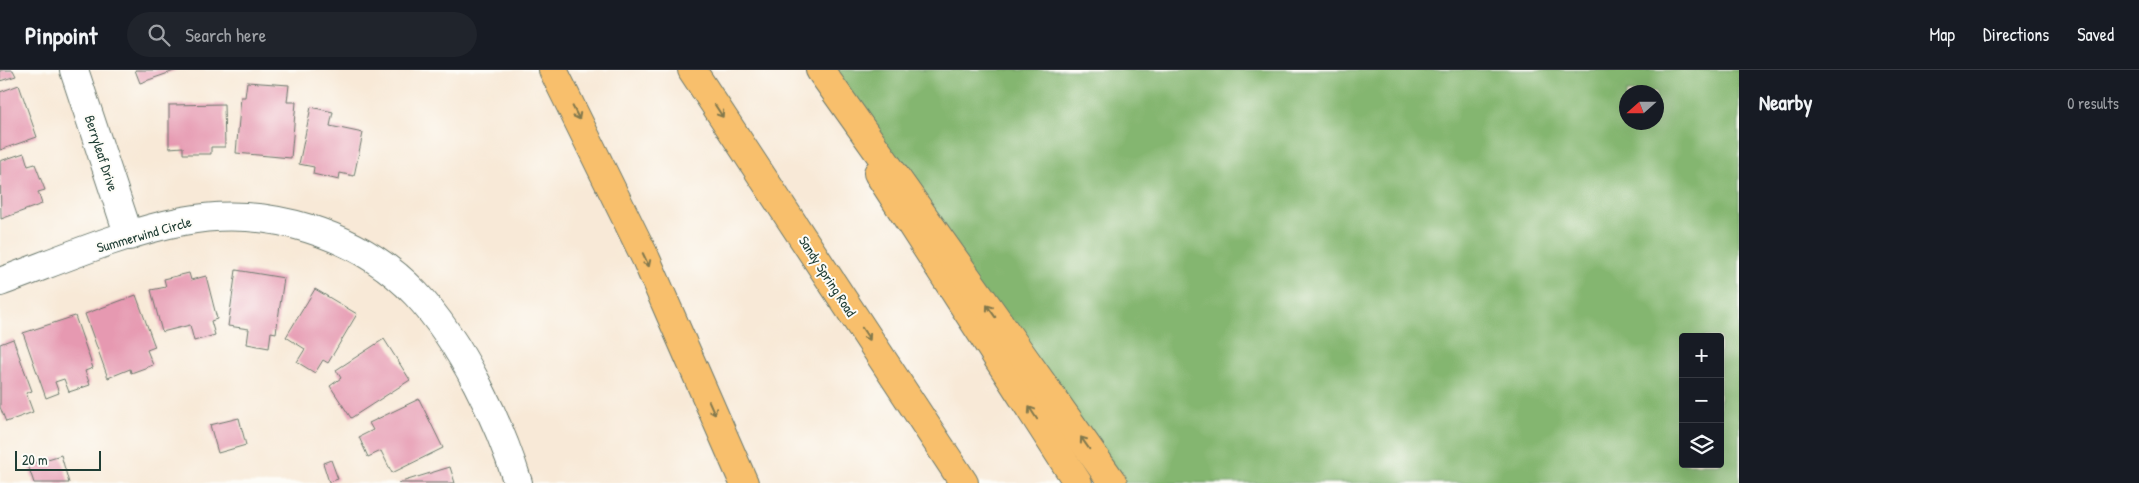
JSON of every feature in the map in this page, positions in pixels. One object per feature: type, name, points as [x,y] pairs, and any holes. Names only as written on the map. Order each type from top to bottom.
[{"type":"main road","points":[[553,70],[646,259],[744,483]]},
{"type":"main road","name":"Sandy Spring Road","points":[[692,70],[964,483]]},
{"type":"main road","points":[[812,70],[1078,483]]},
{"type":"main road","points":[[820,70],[1113,483]]},
{"type":"street","name":"Berryleaf Drive","points":[[74,70],[129,236]]},
{"type":"street","name":"Summerwind Circle","points":[[0,282],[129,236],[185,221],[229,216],[259,218],[308,228],[362,252],[388,269],[416,294],[453,341],[500,436],[518,483]]},
{"type":"green space","points":[[820,70],[1739,70],[1739,483],[1113,483]]},
{"type":"building","points":[[0,70],[13,70],[16,76],[0,81]]},
{"type":"building","points":[[135,70],[177,70],[140,83]]},
{"type":"building","points":[[247,82],[289,85],[287,102],[296,102],[291,158],[236,153],[241,97],[245,97]]},
{"type":"building","points":[[19,85],[37,137],[0,150],[0,92]]},
{"type":"building","points":[[224,104],[225,147],[211,147],[211,154],[183,154],[183,147],[169,148],[169,105]]},
{"type":"building","points":[[311,107],[333,112],[330,126],[363,133],[354,176],[340,173],[339,180],[313,174],[314,167],[299,164]]},
{"type":"building","points":[[24,153],[28,166],[35,164],[45,190],[38,192],[42,204],[1,219],[0,161]]},
{"type":"building","points":[[236,270],[284,278],[276,333],[271,332],[269,348],[247,344],[249,329],[228,326]]},
{"type":"building","points":[[189,273],[191,280],[206,276],[217,319],[211,321],[215,335],[194,341],[190,325],[162,332],[151,290],[166,287],[164,279]]},
{"type":"building","points":[[315,289],[357,314],[328,363],[323,360],[315,373],[297,362],[305,349],[286,337]]},
{"type":"building","points":[[136,295],[155,347],[147,350],[153,365],[131,373],[130,369],[108,378],[85,314]]},
{"type":"building","points":[[75,316],[93,368],[85,371],[90,385],[69,392],[64,379],[55,382],[59,393],[46,398],[23,333]]},
{"type":"building","points":[[13,339],[32,391],[26,393],[33,412],[6,422],[0,407],[0,344]]},
{"type":"building","points":[[384,339],[410,380],[351,418],[330,386],[341,378],[336,370]]},
{"type":"building","points":[[419,399],[443,448],[392,473],[381,451],[368,457],[359,437],[373,430],[369,423]]},
{"type":"building","points":[[239,418],[246,445],[218,453],[210,425]]},
{"type":"building","points":[[61,455],[69,483],[34,483],[28,465]]},
{"type":"building","points":[[331,460],[338,479],[329,482],[323,463]]},
{"type":"building","points":[[450,467],[455,483],[398,483]]}]
